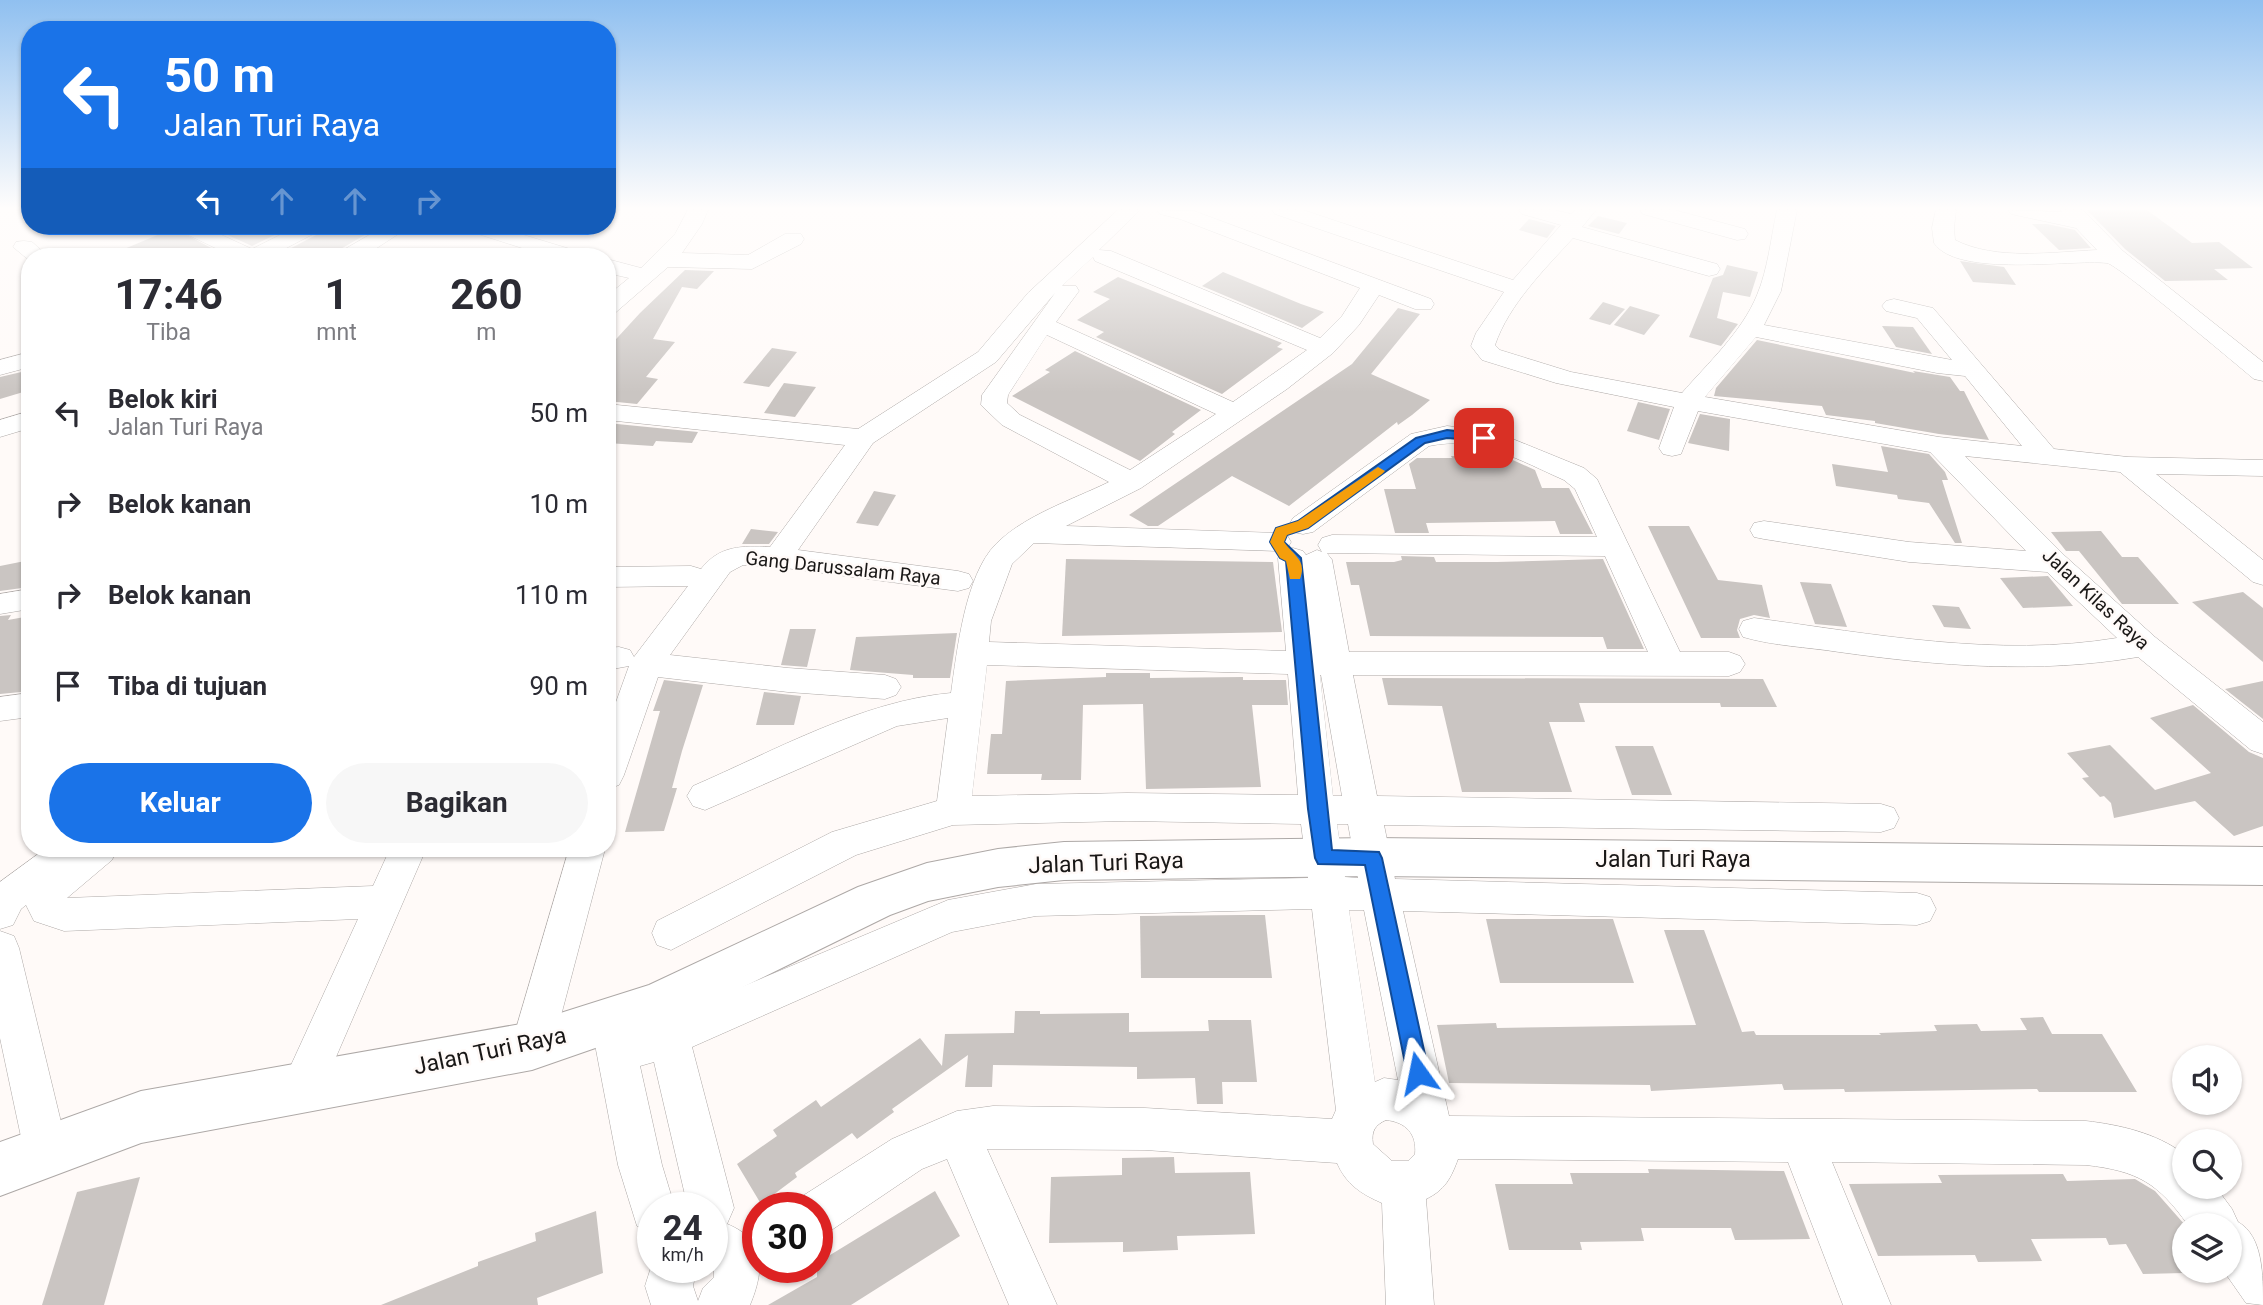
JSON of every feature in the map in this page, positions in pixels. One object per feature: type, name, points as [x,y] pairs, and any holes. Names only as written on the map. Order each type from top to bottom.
[{"type":"street","points":[[616,300],[649,271]]},
{"type":"street","points":[[778,557],[864,437],[987,357],[1036,298],[1063,271]]},
{"type":"street","points":[[1088,271],[1056,303],[995,395],[993,405],[1011,419],[1131,482]]},
{"type":"street","points":[[1139,271],[1324,348]]},
{"type":"street","points":[[1333,271],[1423,304]]},
{"type":"street","points":[[1464,271],[1518,289]]},
{"type":"street","points":[[1534,271],[1518,289],[1483,342],[1491,355],[1565,378],[1618,390],[1939,445],[2128,465],[2263,468]]},
{"type":"street","points":[[1672,448],[1689,401],[1750,329],[1770,290],[1774,271]]},
{"type":"street","points":[[2134,271],[2263,374]]},
{"type":"street","points":[[953,811],[976,621],[998,561],[1015,542],[1028,533],[1131,482],[1236,413],[1324,348],[1351,320],[1373,286]]},
{"type":"street","points":[[1894,306],[1925,313],[2046,457]]},
{"type":"street","points":[[1042,324],[1236,413]]},
{"type":"street","points":[[1750,329],[1937,366],[1970,369]]},
{"type":"street","points":[[2230,347],[2263,346]]},
{"type":"street","points":[[0,368],[21,362]]},
{"type":"street","points":[[616,413],[841,437],[864,437]]},
{"type":"street","points":[[0,429],[21,422]]},
{"type":"street","points":[[1319,662],[1364,810],[1432,1128],[1436,1159],[1431,1169],[1424,1177],[1403,1185],[1375,1177],[1359,1161],[1317,809],[1319,662],[1305,551],[1281,532],[1303,525],[1420,440],[1447,434],[1463,434],[1509,446],[1581,479],[1592,494],[1669,663]]},
{"type":"street","name":"Jalan Kilas Raya","points":[[1939,445],[2055,563],[2144,645],[2263,741]]},
{"type":"street","points":[[2128,465],[2263,575]]},
{"type":"street","points":[[1764,530],[1909,552],[2055,563]]},
{"type":"street","points":[[1028,533],[1305,551],[1616,548]]},
{"type":"street","name":"Gang Darussalam Raya","points":[[616,714],[624,660],[720,565],[738,555],[778,557],[958,581]]},
{"type":"street","points":[[616,577],[691,576]]},
{"type":"street","points":[[0,604],[21,600]]},
{"type":"street","points":[[1754,629],[1898,648],[1991,656],[2067,657],[2144,645]]},
{"type":"street","points":[[974,653],[1319,662],[1729,664]]},
{"type":"street","points":[[624,660],[788,680],[885,687]]},
{"type":"street","points":[[705,796],[890,715],[966,704]]},
{"type":"street","points":[[0,709],[21,706]]},
{"type":"street","points":[[671,933],[845,843],[953,811],[1127,807],[1881,818]]},
{"type":"street","points":[[0,913],[7,898],[61,857]]},
{"type":"street","points":[[90,857],[53,888],[45,904],[47,909],[64,915],[385,902]]},
{"type":"street","points":[[302,1087],[405,857]]},
{"type":"street","points":[[532,1046],[585,857]]},
{"type":"street","name":"Jalan Turi Raya","points":[[0,1169],[141,1117],[532,1046],[614,1038],[665,1020],[874,901],[927,882],[998,868],[1064,861],[1327,876],[1377,876],[1904,860],[2174,867],[2263,866]]},
{"type":"street","points":[[1377,876],[1917,909]]},
{"type":"street","points":[[0,948],[46,1151]]},
{"type":"street","points":[[665,1020],[710,1192]]},
{"type":"street","points":[[614,1038],[648,1192]]},
{"type":"street","points":[[1354,1127],[1369,1102],[1384,1098],[1400,1100],[1415,1107],[1432,1128],[1802,1141],[2097,1144],[2120,1147],[2146,1155],[2172,1173]]},
{"type":"street","points":[[833,1203],[907,1154],[957,1132],[993,1127],[1354,1127]]},
{"type":"street","points":[[957,1132],[1033,1305]]},
{"type":"street","points":[[1802,1141],[1867,1305]]},
{"type":"street","points":[[1403,1185],[1410,1305]]},
{"type":"street","points":[[2196,1199],[2207,1213]]},
{"type":"street","points":[[2242,1258],[2263,1286]]},
{"type":"building","points":[[684,271],[714,271],[697,289],[682,287],[653,339],[675,342],[646,377],[658,379],[637,404],[616,402],[616,339]]},
{"type":"building","points":[[1725,271],[1758,272],[1750,297],[1723,292],[1717,318],[1738,324],[1721,346],[1689,337],[1713,278],[1723,275]]},
{"type":"building","points":[[1966,271],[2007,271],[2016,285],[1973,282]]},
{"type":"building","points":[[2152,271],[2216,271],[2228,280],[2165,281]]},
{"type":"building","points":[[1223,272],[1324,312],[1302,328],[1202,286]]},
{"type":"building","points":[[1118,277],[1282,343],[1277,347],[1283,349],[1222,394],[1096,337],[1104,332],[1077,320],[1110,299],[1093,292]]},
{"type":"building","points":[[1603,302],[1625,309],[1610,325],[1589,319]]},
{"type":"building","points":[[1630,306],[1660,315],[1644,335],[1614,325]]},
{"type":"building","points":[[1398,308],[1420,314],[1371,374],[1430,400],[1412,415],[1398,425],[1397,422],[1289,506],[1232,476],[1158,526],[1148,526],[1129,515],[1352,364]]},
{"type":"building","points":[[1882,326],[1913,327],[1932,354],[1896,347]]},
{"type":"building","points":[[1757,340],[1915,373],[1913,371],[1950,377],[1960,391],[1964,391],[1989,440],[1826,415],[1822,406],[1714,396],[1716,388]]},
{"type":"building","points":[[772,348],[797,352],[769,387],[743,383]]},
{"type":"building","points":[[1075,351],[1201,410],[1140,461],[1012,396],[1050,372],[1045,370]]},
{"type":"building","points":[[21,372],[21,393],[0,399],[0,377]]},
{"type":"building","points":[[784,383],[816,387],[795,417],[764,413]]},
{"type":"building","points":[[1638,402],[1670,409],[1659,440],[1627,431]]},
{"type":"building","points":[[1700,414],[1730,419],[1729,451],[1688,443]]},
{"type":"building","points":[[616,424],[698,432],[692,443],[656,441],[653,446],[616,444]]},
{"type":"building","points":[[1881,446],[1929,454],[1945,472],[1948,480],[1942,480],[1962,543],[1955,543],[1929,503],[1898,499],[1897,495],[1836,486],[1832,464],[1888,472]]},
{"type":"building","points":[[1451,456],[1506,457],[1535,470],[1542,488],[1569,488],[1593,534],[1560,534],[1555,521],[1426,523],[1429,533],[1395,533],[1384,489],[1416,489],[1409,464],[1417,458],[1452,458]]},
{"type":"building","points":[[874,491],[896,495],[878,526],[856,523]]},
{"type":"building","points":[[1648,526],[1689,526],[1718,580],[1762,585],[1770,618],[1754,615],[1740,619],[1737,630],[1740,638],[1701,638]]},
{"type":"building","points":[[751,529],[778,532],[769,544],[742,544]]},
{"type":"building","points":[[2101,531],[2122,557],[2138,557],[2179,604],[2122,604],[2079,551],[2066,551],[2051,532]]},
{"type":"building","points":[[1401,556],[1434,557],[1436,562],[1603,559],[1644,649],[1607,649],[1603,637],[1370,636],[1359,585],[1351,585],[1346,562],[1394,562],[1402,560]]},
{"type":"building","points":[[1066,559],[1273,562],[1282,632],[1062,636]]},
{"type":"building","points":[[21,562],[21,588],[0,591],[0,566]]},
{"type":"building","points":[[2048,576],[2073,606],[2023,608],[2000,578]]},
{"type":"building","points":[[1800,582],[1831,584],[1847,627],[1815,624]]},
{"type":"building","points":[[2243,592],[2263,608],[2263,662],[2192,602]]},
{"type":"building","points":[[1932,605],[1959,607],[1971,629],[1944,627]]},
{"type":"building","points":[[11,615],[8,620],[21,618],[21,692],[0,694],[0,616]]},
{"type":"building","points":[[790,629],[816,629],[807,667],[781,665]]},
{"type":"building","points":[[957,633],[950,678],[913,678],[913,675],[850,670],[856,637]]},
{"type":"building","points":[[1106,673],[1150,673],[1150,678],[1243,677],[1243,680],[1286,680],[1288,705],[1252,705],[1261,787],[1146,789],[1143,704],[1083,705],[1081,780],[1041,780],[1042,774],[987,774],[991,734],[1002,734],[1006,681],[1106,677]]},
{"type":"building","points":[[1382,678],[1763,679],[1777,707],[1721,707],[1720,703],[1579,703],[1585,722],[1549,722],[1572,792],[1462,792],[1442,706],[1388,705]]},
{"type":"building","points":[[664,680],[703,685],[672,788],[677,788],[664,831],[625,832],[660,711],[653,711]]},
{"type":"building","points":[[2263,681],[2263,719],[2225,689]]},
{"type":"building","points":[[764,692],[801,696],[794,725],[756,725]]},
{"type":"building","points":[[2193,705],[2249,752],[2263,758],[2263,826],[2234,836],[2195,801],[2114,818],[2111,803],[2104,796],[2100,797],[2082,778],[2089,777],[2067,753],[2110,745],[2155,790],[2211,773],[2150,718]]},
{"type":"building","points":[[1615,746],[1653,746],[1672,795],[1632,795]]},
{"type":"building","points":[[1265,915],[1272,978],[1141,978],[1140,916]]},
{"type":"building","points":[[1486,919],[1613,919],[1634,983],[1500,983]]},
{"type":"building","points":[[1664,930],[1704,930],[1742,1032],[1754,1031],[1756,1035],[1881,1035],[1879,1033],[1937,1031],[1934,1025],[1977,1024],[1981,1031],[2027,1030],[2020,1018],[2043,1017],[2052,1034],[2102,1034],[2137,1092],[2039,1092],[2037,1089],[1845,1092],[1844,1089],[1784,1090],[1782,1084],[1651,1091],[1650,1085],[1449,1083],[1437,1025],[1496,1023],[1497,1028],[1696,1025]]},
{"type":"building","points":[[1015,1011],[1040,1011],[1040,1014],[1129,1013],[1129,1032],[1209,1031],[1208,1020],[1251,1020],[1257,1082],[1222,1082],[1223,1104],[1197,1104],[1195,1078],[1137,1079],[1137,1067],[993,1065],[992,1087],[965,1087],[968,1055],[892,1109],[894,1112],[857,1139],[852,1133],[795,1173],[797,1177],[777,1192],[754,1192],[737,1164],[777,1136],[773,1130],[816,1100],[821,1107],[920,1038],[942,1066],[945,1034],[1014,1033]]},
{"type":"building","points":[[1174,1157],[1175,1173],[1250,1172],[1255,1234],[1177,1236],[1178,1250],[1123,1252],[1123,1242],[1049,1243],[1051,1177],[1122,1175],[1122,1158]]},
{"type":"building","points":[[1648,1169],[1784,1171],[1810,1239],[1735,1240],[1731,1228],[1641,1228],[1644,1241],[1580,1242],[1582,1250],[1509,1250],[1495,1184],[1573,1184],[1570,1173],[1649,1173]]},
{"type":"building","points":[[2063,1174],[2067,1181],[2135,1179],[2155,1191],[2174,1213],[2172,1213],[2172,1273],[2143,1274],[2126,1244],[2109,1245],[2106,1238],[2031,1239],[2042,1261],[1978,1262],[1975,1255],[1878,1256],[1849,1184],[1942,1183],[1938,1175]]},
{"type":"building","points":[[140,1177],[104,1305],[42,1305],[77,1192]]},
{"type":"building","points":[[935,1191],[960,1236],[851,1305],[768,1305],[806,1283],[833,1283],[833,1253]]},
{"type":"building","points":[[596,1211],[603,1273],[537,1298],[538,1305],[381,1305],[478,1266],[478,1262],[536,1241],[535,1233]]},
{"type":"slow traffic","points":[[1295,575],[1293,558],[1285,554],[1277,542],[1281,532],[1294,525],[1303,525],[1378,471]]},
{"type":"route","points":[[1418,1073],[1373,858],[1324,858],[1293,558],[1285,554],[1277,542],[1281,532],[1294,525],[1303,525],[1420,440],[1447,434],[1484,438]]}]
